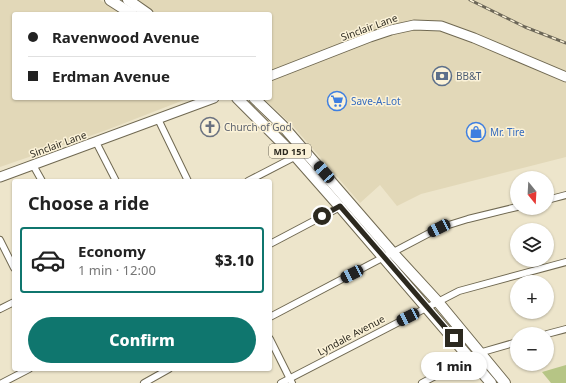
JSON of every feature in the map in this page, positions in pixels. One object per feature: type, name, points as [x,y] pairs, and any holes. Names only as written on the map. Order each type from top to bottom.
[{"type":"main road","points":[[110,0],[129,12]]},
{"type":"main road","points":[[128,0],[145,12]]},
{"type":"main road","name":"Sinclair Lane","points":[[272,75],[370,37],[391,30],[414,25],[441,26],[474,38],[566,77]]},
{"type":"main road","name":"Sinclair Lane","points":[[0,177],[209,100]]},
{"type":"main road","name":"MD 151","points":[[239,100],[296,157],[340,206],[438,302],[505,383]]},
{"type":"main road","name":"MD 151","points":[[256,100],[306,151],[350,202],[427,308],[491,383]]},
{"type":"street","points":[[158,119],[187,179]]},
{"type":"street","points":[[96,142],[115,179]]},
{"type":"street","points":[[252,179],[306,151]]},
{"type":"street","points":[[33,165],[41,179]]},
{"type":"street","points":[[554,198],[566,195]]},
{"type":"street","points":[[272,243],[350,202]]},
{"type":"street","points":[[272,316],[439,228],[510,209]]},
{"type":"street","points":[[0,240],[12,264]]},
{"type":"street","name":"Lyndale Avenue","points":[[281,383],[291,381],[467,288],[566,262]]},
{"type":"street","points":[[0,309],[12,303]]},
{"type":"street","points":[[554,332],[566,329]]},
{"type":"street","points":[[272,343],[291,381]]},
{"type":"street","points":[[422,383],[479,353],[510,344]]},
{"type":"street","points":[[2,383],[25,371]]},
{"type":"street","points":[[144,383],[166,371]]},
{"type":"shaded area","points":[[0,0],[100,0],[119,12],[12,12],[12,100],[184,100],[104,131],[0,167]]},
{"type":"shaded area","points":[[138,0],[566,0],[566,157],[421,194],[397,206],[380,185],[360,203],[293,126],[265,100],[272,100],[272,12],[154,12]]},
{"type":"green space","points":[[566,365],[566,383],[551,383],[542,372],[554,371],[554,368]]},
{"type":"railway","points":[[470,0],[525,27],[566,43]]},
{"type":"place","name":"BB&T","points":[[442,76]]},
{"type":"place","name":"Save-A-Lot","points":[[337,101]]},
{"type":"place","name":"Church of God","points":[[210,127]]},
{"type":"place","name":"Mr. Tire","points":[[476,132]]},
{"type":"route","points":[[322,216],[340,206],[454,338]]}]
